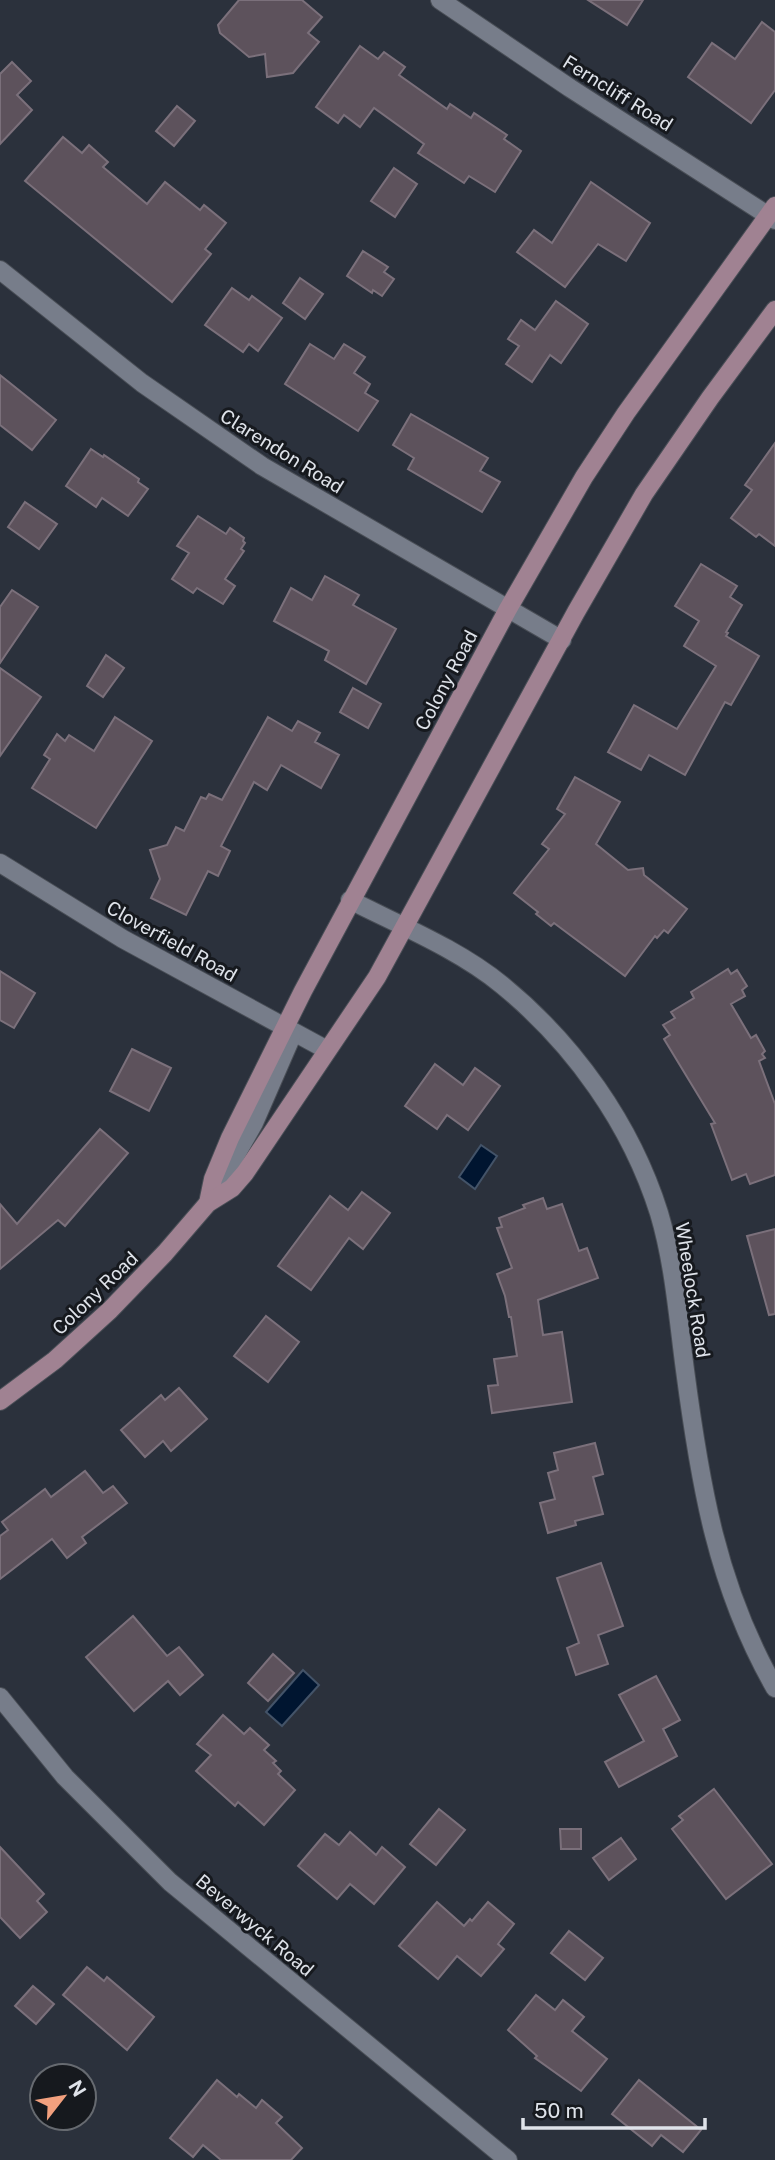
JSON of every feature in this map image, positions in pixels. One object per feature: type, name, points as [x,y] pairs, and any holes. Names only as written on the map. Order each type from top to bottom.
[{"type":"street","name":"Ferncliff Road","points":[[440,0],[559,81],[773,214]]},
{"type":"street","name":"Colony Road","points":[[208,1203],[213,1179],[230,1138],[285,1027],[350,900],[508,609],[584,477],[626,413],[773,214]]},
{"type":"street","name":"Clarendon Road","points":[[0,270],[142,383],[262,466],[562,640]]},
{"type":"street","name":"Colony Road","points":[[0,1401],[55,1360],[110,1310],[208,1203],[226,1193],[245,1173],[377,977],[647,489],[775,310]]},
{"type":"street","name":"Cloverfield Road","points":[[0,863],[123,939],[327,1050]]},
{"type":"street","name":"Wheelock Road","points":[[350,900],[450,951],[490,976],[545,1024],[589,1076],[621,1127],[639,1162],[659,1213],[668,1252],[698,1468],[708,1520],[731,1596],[775,1688]]},
{"type":"street","name":"Beverwyck Road","points":[[0,1698],[65,1777],[170,1882],[508,2160]]},
{"type":"water","points":[[481,1145],[497,1156],[475,1189],[459,1177]]},
{"type":"water","points":[[303,1670],[319,1685],[282,1726],[266,1712]]},
{"type":"building","points":[[239,0],[302,0],[322,17],[308,33],[319,42],[293,73],[267,77],[265,54],[249,57],[220,33],[218,25]]},
{"type":"building","points":[[588,0],[643,0],[627,25]]},
{"type":"building","points":[[762,22],[775,32],[775,90],[751,123],[688,77],[712,43],[735,59]]},
{"type":"building","points":[[360,46],[378,59],[384,52],[405,67],[399,75],[447,109],[450,104],[471,118],[474,113],[507,135],[504,139],[521,151],[495,192],[469,176],[464,183],[418,153],[424,144],[374,108],[360,127],[344,115],[338,123],[316,107]]},
{"type":"building","points":[[12,62],[31,81],[17,95],[32,110],[0,144],[0,74]]},
{"type":"building","points":[[177,106],[195,121],[174,146],[156,131]]},
{"type":"building","points":[[63,137],[82,153],[89,145],[108,162],[103,167],[147,204],[165,182],[200,210],[204,205],[226,223],[205,249],[211,254],[172,302],[25,181]]},
{"type":"building","points":[[394,168],[417,184],[395,217],[371,201]]},
{"type":"building","points":[[591,182],[650,223],[626,261],[598,244],[565,287],[517,252],[534,230],[552,243]]},
{"type":"building","points":[[363,251],[388,267],[384,272],[394,279],[382,296],[373,290],[372,293],[347,276]]},
{"type":"building","points":[[300,278],[323,294],[305,319],[283,303]]},
{"type":"building","points":[[232,288],[249,300],[252,296],[282,318],[258,351],[249,344],[243,352],[205,325]]},
{"type":"building","points":[[556,301],[588,324],[561,363],[550,355],[532,382],[506,364],[519,346],[508,339],[521,320],[535,330]]},
{"type":"building","points":[[310,344],[334,359],[344,344],[365,357],[354,373],[370,384],[365,393],[378,401],[358,431],[285,384]]},
{"type":"building","points":[[0,375],[56,420],[32,450],[0,425]]},
{"type":"building","points":[[411,414],[488,458],[480,471],[500,482],[482,512],[408,469],[414,458],[393,445]]},
{"type":"building","points":[[775,443],[775,546],[759,534],[756,537],[731,518],[752,490],[745,485]]},
{"type":"building","points":[[91,449],[139,479],[138,482],[148,489],[128,516],[102,498],[96,507],[66,486]]},
{"type":"building","points":[[25,502],[57,524],[39,549],[8,527]]},
{"type":"building","points":[[198,516],[226,534],[230,528],[244,538],[245,543],[241,549],[244,551],[225,579],[235,586],[223,604],[197,588],[193,593],[172,579],[189,553],[177,546]]},
{"type":"building","points":[[701,564],[737,586],[730,597],[742,605],[726,636],[759,656],[731,705],[725,702],[685,775],[649,755],[641,770],[608,752],[634,705],[677,729],[716,666],[684,646],[699,621],[675,606]]},
{"type":"building","points":[[325,576],[359,595],[353,605],[396,629],[366,684],[325,660],[329,651],[274,621],[291,588],[312,600]]},
{"type":"building","points":[[12,590],[38,607],[0,663],[0,607]]},
{"type":"building","points":[[106,655],[124,668],[103,697],[87,686]]},
{"type":"building","points":[[0,668],[41,697],[0,756]]},
{"type":"building","points":[[353,688],[381,704],[368,728],[340,712]]},
{"type":"building","points":[[115,717],[152,741],[96,828],[32,788],[50,759],[44,755],[57,734],[65,741],[69,735],[94,751]]},
{"type":"building","points":[[268,717],[292,731],[298,721],[320,733],[315,742],[339,755],[321,788],[281,765],[267,790],[254,782],[221,846],[230,851],[218,876],[208,871],[186,915],[151,898],[160,879],[150,850],[167,845],[176,827],[184,831],[201,797],[206,799],[209,794],[222,800]]},
{"type":"building","points":[[575,777],[620,802],[596,844],[628,870],[643,868],[644,875],[687,909],[668,933],[664,930],[657,938],[655,936],[625,976],[554,923],[551,926],[514,893],[549,849],[542,844],[565,814],[557,809]]},
{"type":"building","points":[[728,969],[731,974],[737,970],[747,986],[742,990],[745,996],[731,1004],[751,1038],[756,1035],[765,1051],[762,1054],[765,1058],[759,1061],[775,1104],[775,1175],[750,1184],[746,1174],[732,1180],[711,1124],[715,1123],[664,1039],[670,1035],[663,1025],[675,1018],[671,1012],[694,998],[691,992]]},
{"type":"building","points":[[0,971],[35,993],[14,1028],[0,1020]]},
{"type":"building","points":[[132,1049],[171,1068],[149,1111],[110,1091]]},
{"type":"building","points":[[435,1064],[463,1085],[475,1068],[500,1086],[468,1130],[447,1115],[437,1129],[405,1106]]},
{"type":"building","points":[[100,1129],[128,1153],[65,1226],[58,1220],[0,1269],[0,1204],[17,1224]]},
{"type":"building","points":[[362,1192],[390,1213],[363,1249],[349,1238],[311,1290],[278,1266],[330,1196],[348,1210]]},
{"type":"building","points":[[543,1198],[547,1209],[562,1204],[579,1251],[587,1248],[598,1278],[538,1300],[543,1335],[562,1332],[572,1402],[492,1413],[488,1386],[498,1385],[494,1359],[517,1356],[511,1317],[497,1274],[512,1268],[497,1228],[502,1227],[499,1218]]},
{"type":"building","points":[[775,1229],[775,1314],[769,1315],[747,1236]]},
{"type":"building","points":[[266,1316],[299,1342],[268,1382],[234,1356]]},
{"type":"building","points":[[179,1388],[207,1419],[171,1451],[163,1441],[145,1457],[121,1430],[161,1395],[165,1400]]},
{"type":"building","points":[[595,1443],[603,1474],[593,1477],[603,1514],[575,1521],[576,1525],[548,1533],[540,1503],[555,1499],[548,1473],[558,1470],[554,1453]]},
{"type":"building","points":[[85,1471],[103,1493],[113,1486],[127,1503],[82,1537],[86,1543],[67,1558],[52,1539],[0,1579],[0,1536],[8,1530],[2,1522],[45,1489],[51,1497]]},
{"type":"building","points":[[601,1563],[623,1626],[598,1635],[608,1664],[576,1675],[567,1648],[579,1643],[557,1578]]},
{"type":"building","points":[[133,1616],[167,1656],[179,1647],[203,1675],[180,1695],[168,1681],[134,1711],[86,1657]]},
{"type":"building","points":[[273,1654],[294,1673],[268,1701],[248,1683]]},
{"type":"building","points":[[656,1676],[680,1720],[663,1729],[677,1756],[619,1787],[605,1762],[644,1741],[619,1695]]},
{"type":"building","points":[[223,1715],[244,1734],[250,1728],[269,1745],[264,1750],[276,1761],[273,1763],[281,1771],[278,1774],[295,1790],[264,1825],[238,1802],[235,1806],[196,1771],[211,1755],[197,1744]]},
{"type":"building","points":[[714,1789],[772,1864],[726,1899],[672,1829],[683,1820],[679,1816]]},
{"type":"building","points":[[439,1809],[465,1830],[436,1865],[410,1844]]},
{"type":"building","points":[[560,1829],[581,1829],[581,1849],[561,1849]]},
{"type":"building","points":[[350,1832],[376,1855],[382,1847],[405,1867],[374,1904],[350,1884],[337,1899],[298,1866],[325,1834],[339,1845]]},
{"type":"building","points":[[621,1838],[636,1859],[609,1880],[593,1858]]},
{"type":"building","points":[[0,1847],[44,1894],[37,1901],[47,1912],[20,1938],[0,1917]]},
{"type":"building","points":[[437,1902],[464,1926],[470,1919],[472,1921],[488,1902],[514,1924],[498,1944],[504,1949],[481,1976],[457,1956],[438,1979],[399,1946]]},
{"type":"building","points":[[569,1931],[603,1958],[585,1980],[551,1953]]},
{"type":"building","points":[[87,1967],[104,1981],[107,1977],[154,2017],[127,2050],[63,1995]]},
{"type":"building","points":[[33,1986],[54,2004],[36,2024],[15,2006]]},
{"type":"building","points":[[536,1995],[555,2010],[563,2000],[584,2017],[572,2031],[607,2059],[581,2091],[535,2058],[537,2056],[508,2030]]},
{"type":"building","points":[[217,2080],[237,2097],[239,2094],[256,2108],[262,2100],[282,2117],[276,2123],[302,2148],[291,2160],[221,2160],[203,2145],[193,2157],[170,2138]]},
{"type":"building","points":[[639,2080],[701,2130],[683,2152],[661,2135],[652,2146],[612,2114]]}]
